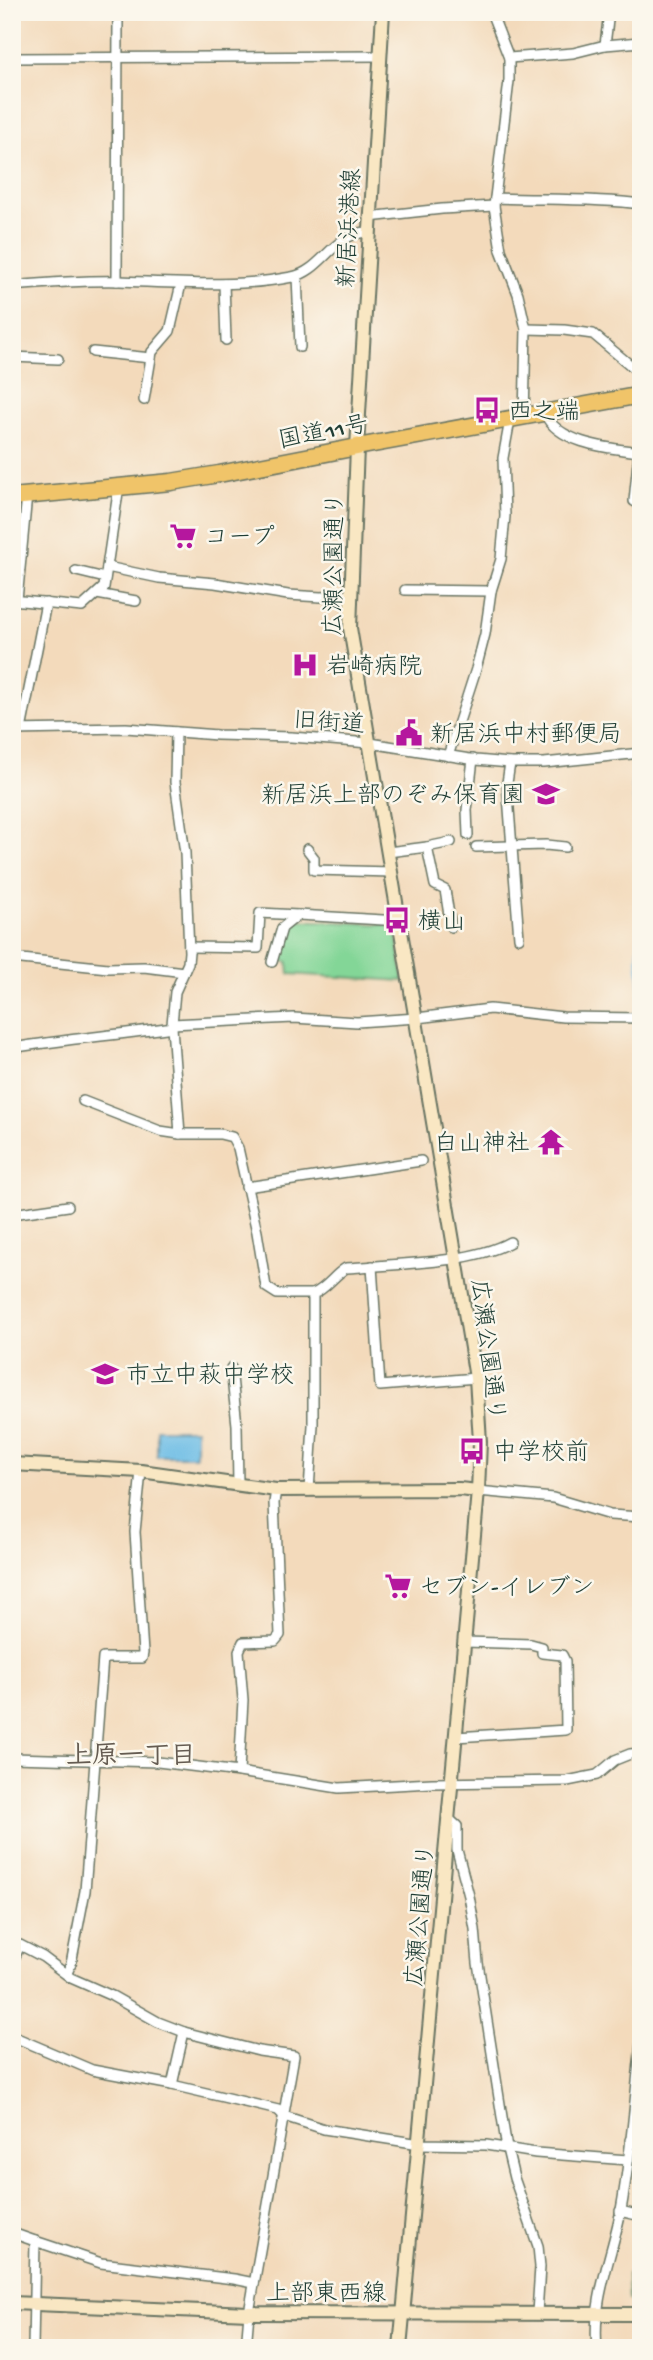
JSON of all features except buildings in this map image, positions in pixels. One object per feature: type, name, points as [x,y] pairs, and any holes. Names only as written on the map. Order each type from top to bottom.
[{"type":"highway","name":"国道11号","points":[[19,496],[219,474],[641,395]]},
{"type":"street","points":[[102,12],[108,15],[119,12],[117,281]]},
{"type":"street","name":"新居浜港線","points":[[357,447],[383,12]]},
{"type":"street","points":[[448,756],[476,670],[485,634],[491,591],[501,559],[504,536],[503,458],[517,419],[526,329],[518,294],[501,250],[495,202],[509,81],[509,58],[491,12]]},
{"type":"street","points":[[605,45],[609,12]]},
{"type":"street","points":[[509,58],[573,53],[605,45],[641,42]]},
{"type":"street","points":[[12,58],[380,56]]},
{"type":"street","points":[[369,217],[495,202],[602,199],[641,204]]},
{"type":"street","points":[[12,286],[117,281],[224,284],[297,276],[317,265],[327,251],[354,234],[369,232]]},
{"type":"street","points":[[297,276],[300,347]]},
{"type":"street","points":[[144,400],[152,352],[170,331],[181,284]]},
{"type":"street","points":[[224,284],[226,340]]},
{"type":"street","points":[[526,329],[593,334],[641,374]]},
{"type":"street","points":[[93,352],[151,358]]},
{"type":"street","points":[[12,357],[58,359]]},
{"type":"street","points":[[545,414],[550,425],[563,434],[598,446],[639,452],[634,501],[641,505]]},
{"type":"street","name":"広瀬公園通り","points":[[357,447],[349,595],[350,628],[476,1378],[480,1442],[478,1491],[400,2348]]},
{"type":"street","points":[[19,496],[15,600],[82,607],[104,587],[119,486]]},
{"type":"street","points":[[107,567],[159,578],[215,583],[288,595],[349,595]]},
{"type":"street","points":[[76,571],[105,578]]},
{"type":"street","points":[[405,590],[491,591]]},
{"type":"street","points":[[97,594],[136,601]]},
{"type":"street","points":[[15,731],[46,603]]},
{"type":"street","name":"旧街道","points":[[15,731],[113,728],[370,743],[473,760],[510,763],[544,763],[641,753]]},
{"type":"street","points":[[176,732],[175,782],[185,853],[189,947],[188,963],[176,992],[172,1025],[180,1134]]},
{"type":"street","points":[[468,835],[467,810],[473,760]]},
{"type":"street","points":[[510,763],[507,783],[519,938]]},
{"type":"street","points":[[388,852],[450,842]]},
{"type":"street","points":[[476,848],[511,845],[565,847]]},
{"type":"street","points":[[427,847],[435,885],[445,890],[451,927]]},
{"type":"street","points":[[307,849],[314,858],[314,870],[392,872]]},
{"type":"street","points":[[189,947],[257,948],[260,913],[400,921]]},
{"type":"street","points":[[272,962],[282,928],[298,915]]},
{"type":"street","points":[[12,958],[108,968],[144,967],[184,972]]},
{"type":"street","points":[[12,1048],[172,1025],[295,1018],[357,1022],[491,1009],[563,1017],[641,1018]]},
{"type":"street","points":[[83,1101],[160,1131],[232,1137],[239,1148],[266,1287],[277,1294],[313,1294],[346,1268],[456,1257],[498,1249],[510,1242]]},
{"type":"street","points":[[246,1186],[421,1161]]},
{"type":"street","points":[[12,1214],[68,1206]]},
{"type":"street","points":[[372,1266],[380,1386],[476,1378]]},
{"type":"street","points":[[309,1491],[313,1425],[313,1294]]},
{"type":"street","points":[[231,1368],[239,1485]]},
{"type":"street","points":[[12,1464],[141,1471],[276,1490],[459,1489],[553,1498],[610,1515],[641,1517]]},
{"type":"street","points":[[67,1973],[85,1891],[103,1658],[142,1658],[143,1653],[135,1532],[141,1471]]},
{"type":"street","points":[[239,1772],[243,1700],[239,1651],[243,1642],[275,1641],[280,1635],[274,1503],[276,1490]]},
{"type":"street","points":[[456,1737],[566,1730],[565,1661],[562,1655],[542,1653],[542,1647],[531,1644],[464,1642]]},
{"type":"street","points":[[12,1758],[158,1762],[340,1788],[567,1781],[597,1775],[615,1760],[641,1753]]},
{"type":"street","points":[[449,1818],[457,1826],[457,1850],[469,1896],[507,2150],[538,2246],[540,2284],[537,2313]]},
{"type":"street","points":[[12,1963],[20,1945],[71,1978],[112,1996],[158,2022],[184,2032],[259,2051],[294,2056],[249,2313],[246,2348]]},
{"type":"street","points":[[172,2085],[184,2032]]},
{"type":"street","points":[[12,2036],[92,2070],[172,2085],[278,2110],[284,2116],[324,2129],[420,2144],[485,2145],[507,2150],[628,2160]]},
{"type":"street","points":[[597,2348],[597,2313],[620,2211],[641,2043]]},
{"type":"street","points":[[630,2140],[641,2143]]},
{"type":"street","points":[[620,2211],[641,2216]]},
{"type":"street","points":[[12,2233],[100,2263],[254,2283]]},
{"type":"street","points":[[33,2348],[35,2241]]},
{"type":"street","name":"上部東西線","points":[[12,2303],[249,2313],[641,2314]]},
{"type":"green space","points":[[297,920],[395,925],[404,981],[289,974],[288,962],[277,960],[285,929]]},
{"type":"green space","points":[[641,2273],[641,2300],[628,2300],[627,2274]]},
{"type":"water","points":[[157,1429],[196,1429],[196,1456],[157,1456]]},
{"type":"waterway","points":[[636,762],[633,784],[641,869]]},
{"type":"waterway","points":[[641,921],[638,959],[641,991]]},
{"type":"place","name":"西之端","points":[[487,410]]},
{"type":"place","name":"コープ","points":[[183,536]]},
{"type":"place","name":"岩崎病院","points":[[305,665]]},
{"type":"place","name":"新居浜中村郵便局","points":[[409,733]]},
{"type":"place","name":"新居浜上部のぞみ保育園","points":[[546,794]]},
{"type":"place","name":"横山","points":[[397,920]]},
{"type":"place","name":"白山神社","points":[[551,1142]]},
{"type":"place","name":"市立中萩中学校","points":[[105,1374]]},
{"type":"place","name":"中学校前","points":[[472,1451]]},
{"type":"place","name":"セブン-イレブン","points":[[398,1586]]},
{"type":"district","name":"上原一丁目","points":[[131,1754]]}]
